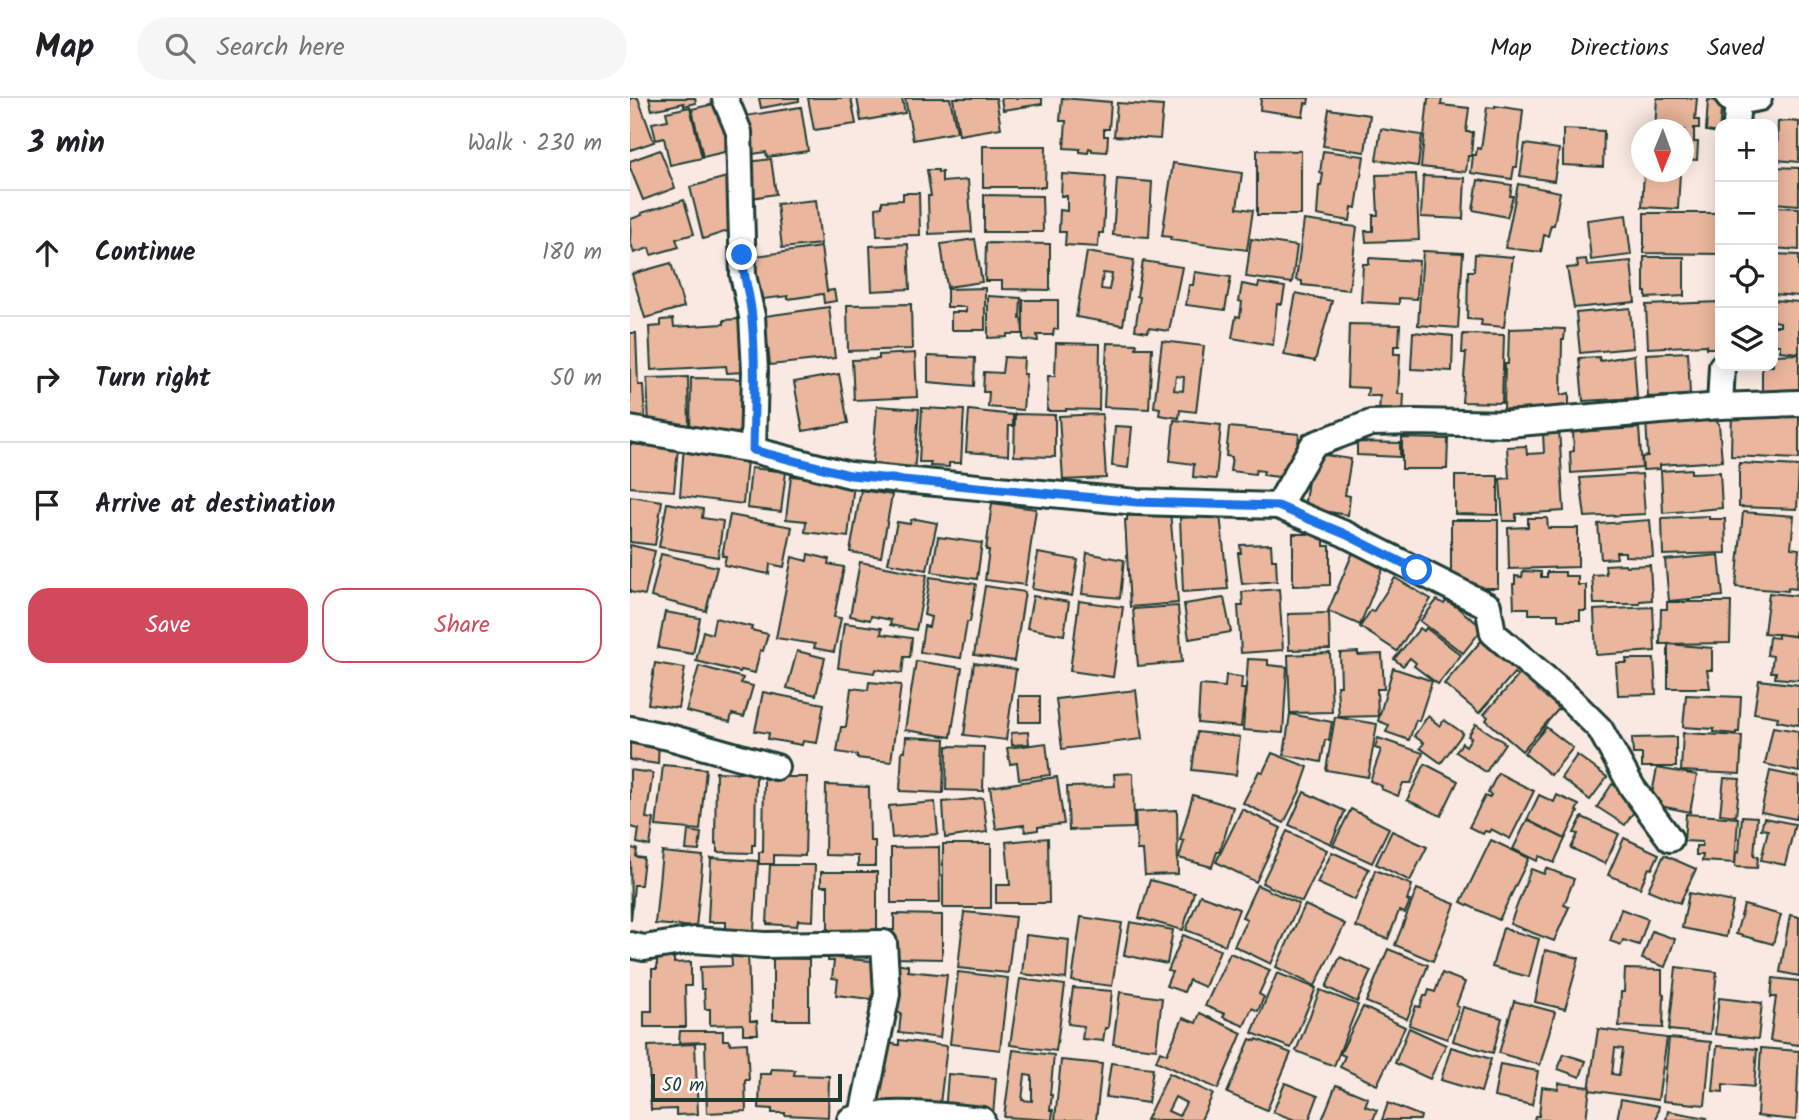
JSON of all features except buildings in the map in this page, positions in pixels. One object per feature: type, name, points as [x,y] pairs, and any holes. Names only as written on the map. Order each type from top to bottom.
[{"type":"street","points":[[725,98],[738,132],[743,275],[752,316],[755,371],[753,450]]},
{"type":"street","points":[[1720,406],[1722,371]]},
{"type":"street","points":[[1278,506],[1313,445],[1371,424],[1508,424],[1799,402]]},
{"type":"street","points":[[630,429],[753,450],[850,475],[1137,502],[1278,506],[1345,534],[1489,606],[1493,633],[1570,699],[1600,729],[1632,787],[1670,839]]},
{"type":"street","points":[[630,729],[670,737],[776,767]]},
{"type":"street","points":[[630,945],[644,948],[694,940],[765,945],[884,943],[887,994],[856,1118],[934,1114],[982,1120]]},
{"type":"route","points":[[742,255],[743,275],[752,316],[755,371],[753,450],[850,475],[1137,502],[1278,506],[1345,534],[1417,570]]}]
